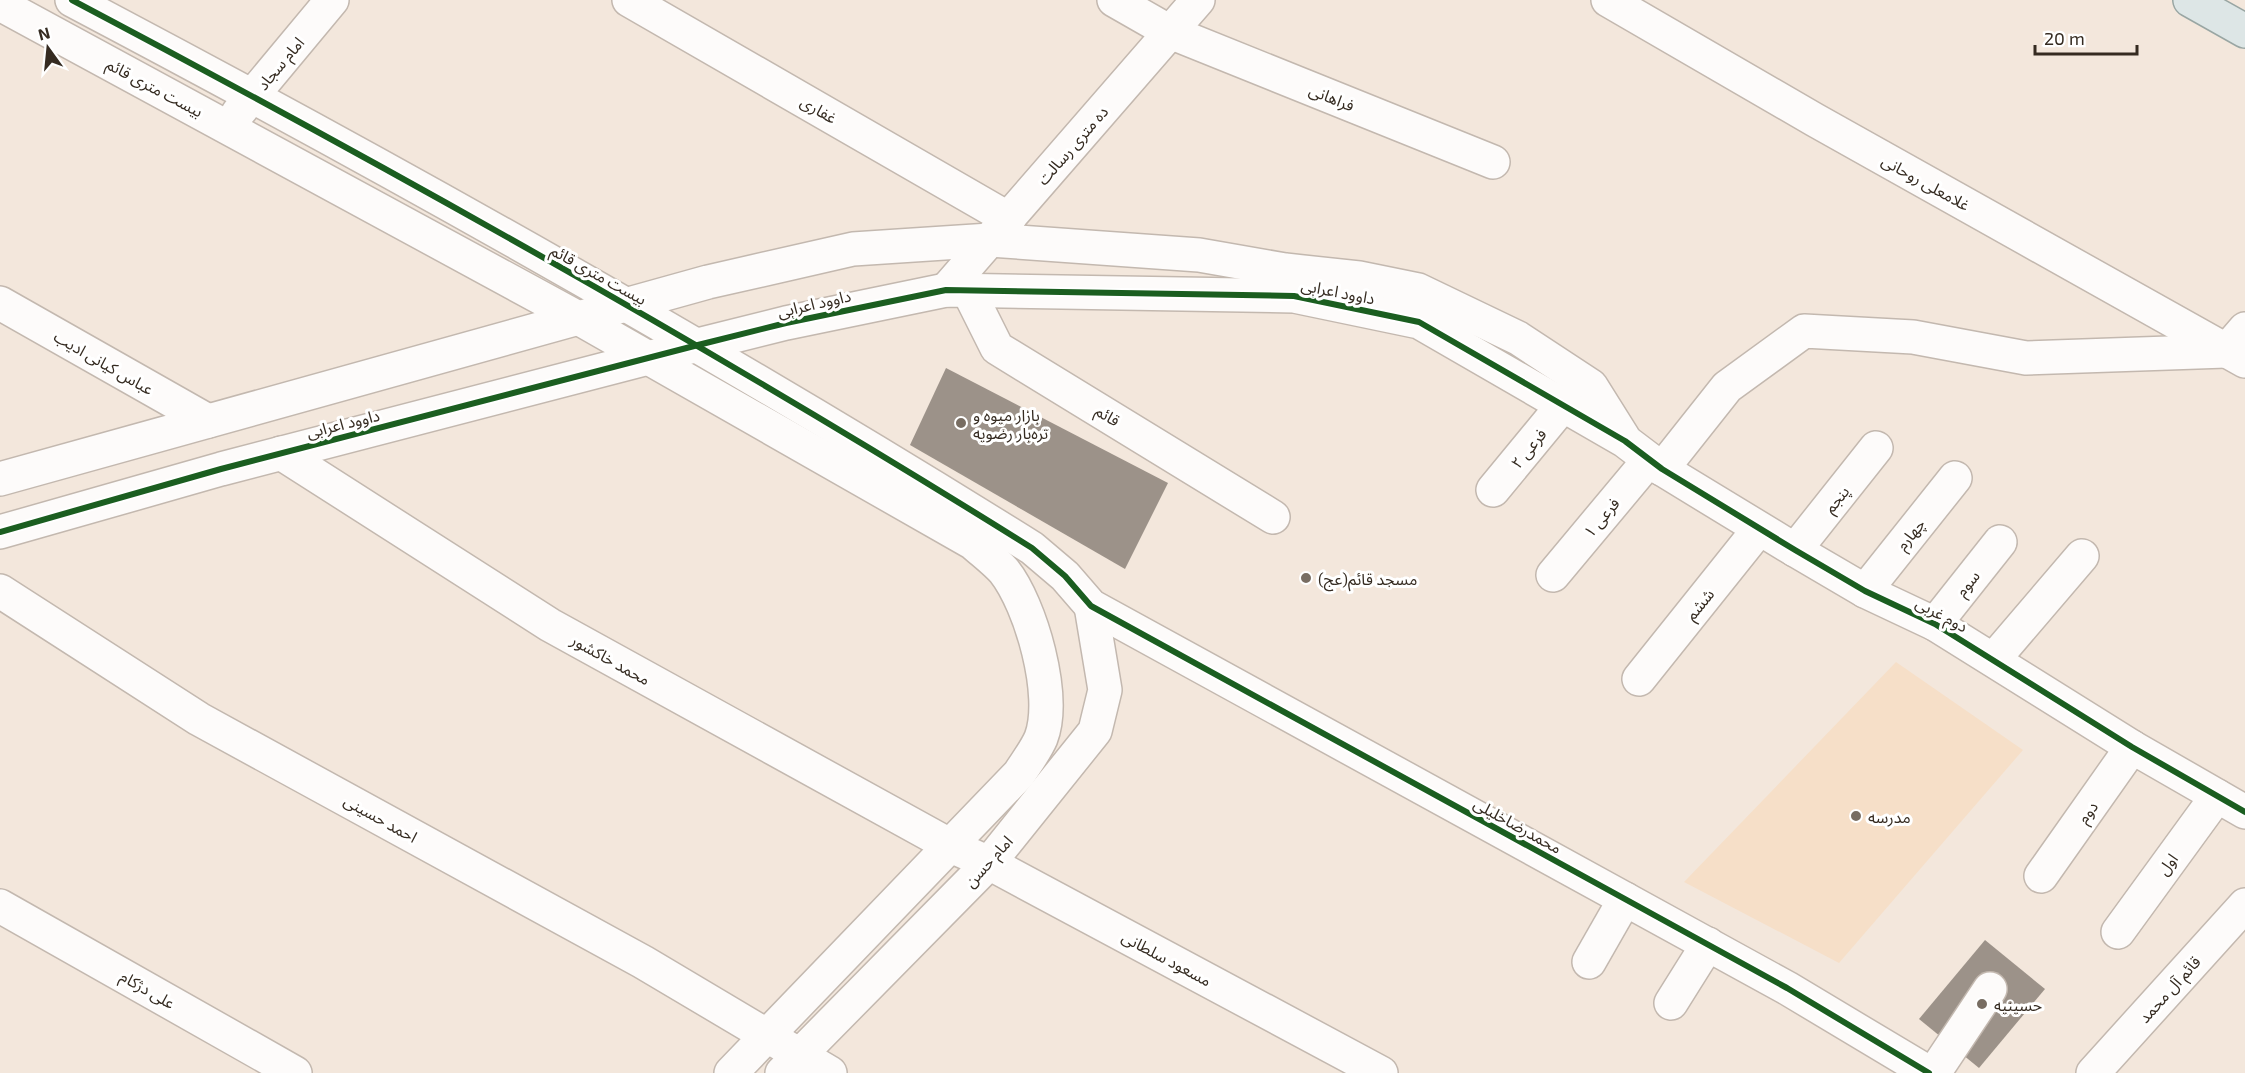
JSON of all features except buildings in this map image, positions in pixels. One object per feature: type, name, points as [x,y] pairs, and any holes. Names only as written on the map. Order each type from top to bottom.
[{"type":"main road","points":[[2190,0],[2245,31]]},
{"type":"street","name":"بیست متری قائم","points":[[72,0],[252,95],[698,345],[1032,548],[1065,576],[1091,606]]},
{"type":"street","name":"امام سجاد","points":[[227,126],[332,0]]},
{"type":"street","name":"غفاری","points":[[629,0],[1000,229]]},
{"type":"street","name":"فراهانی","points":[[1114,0],[1170,32],[1493,162]]},
{"type":"street","name":"ده متری رسالت","points":[[957,290],[1000,229],[1198,0]]},
{"type":"street","name":"غلامعلی روحانی","points":[[1608,0],[1815,120],[2239,347]]},
{"type":"street","name":"بیست متری قائم","points":[[0,4],[580,319],[973,543],[1004,571],[1032,625],[1041,659],[1045,700],[1042,738],[1019,774],[951,846]]},
{"type":"street","name":"داوود اعرابی","points":[[0,479],[708,282],[853,249],[1000,229],[1199,255],[1285,270],[1359,278],[1418,290],[1518,338],[1591,386],[1646,457]]},
{"type":"street","name":"داوود اعرابی","points":[[0,532],[281,453],[698,345],[786,323],[957,290],[1294,296],[1419,321],[1563,405],[1646,457]]},
{"type":"street","name":"قائم","points":[[957,290],[997,348],[1273,517]]},
{"type":"street","name":"عباس کیانی ادیب","points":[[0,303],[208,420]]},
{"type":"street","name":"فرعی ۱","points":[[1553,575],[1646,457],[1727,387],[1804,331],[1913,338],[2026,358],[2239,347]]},
{"type":"street","name":"فرعی ۲","points":[[1493,490],[1563,405]]},
{"type":"street","name":"پنجم","points":[[1795,550],[1876,448]]},
{"type":"street","name":"محمد خاکشور","points":[[281,453],[550,625],[951,846]]},
{"type":"street","name":"دوم غربی","points":[[1646,457],[1795,550],[1865,591],[1935,624],[2132,747],[2245,812]]},
{"type":"street","name":"چهارم","points":[[1865,591],[1955,478]]},
{"type":"street","name":"ششم","points":[[1639,679],[1760,529]]},
{"type":"street","name":"سوم","points":[[1935,624],[2000,542]]},
{"type":"street","points":[[1994,659],[2082,556]]},
{"type":"street","name":"احمد حسینی","points":[[0,591],[199,719],[632,956],[768,1035],[790,1064],[830,1073]]},
{"type":"street","name":"امام حسن","points":[[790,1064],[989,862],[1095,731],[1105,690],[1091,606]]},
{"type":"street","name":"محمدرضاخلیلی","points":[[1091,606],[1708,944],[1932,1073]]},
{"type":"street","name":"دوم","points":[[2041,876],[2132,747]]},
{"type":"street","name":"اول","points":[[2118,932],[2217,796]]},
{"type":"street","name":"مسعود سلطانی","points":[[951,846],[989,862],[1381,1073]]},
{"type":"street","points":[[731,1073],[951,846]]},
{"type":"street","points":[[1589,962],[1625,899]]},
{"type":"street","name":"قائم آل محمد","points":[[2093,1073],[2245,905]]},
{"type":"street","name":"علی دژکام","points":[[0,906],[295,1073]]},
{"type":"street","points":[[1671,1004],[1708,944]]},
{"type":"street","points":[[1932,1073],[1990,989]]},
{"type":"shaded area","name":"مدرسه","points":[[1896,662],[2023,750],[1839,963],[1684,882]]},
{"type":"cycle path","points":[[72,0],[436,197],[796,404],[1032,548],[1065,576],[1091,606],[1787,988],[1929,1073]]},
{"type":"cycle path","points":[[0,532],[221,469],[698,345],[786,323],[946,290],[1294,296],[1419,322],[1625,441],[1662,469],[1795,550],[1865,591],[1935,624],[2132,747],[2245,812]]},
{"type":"place","name":"بازار میوه و تره‌بار رضویه","points":[[961,423]]},
{"type":"place","name":"مسجد قائم(عج)","points":[[1306,578]]},
{"type":"place","name":"مدرسه","points":[[1856,816]]},
{"type":"place","name":"حسینیه","points":[[1982,1004]]}]
